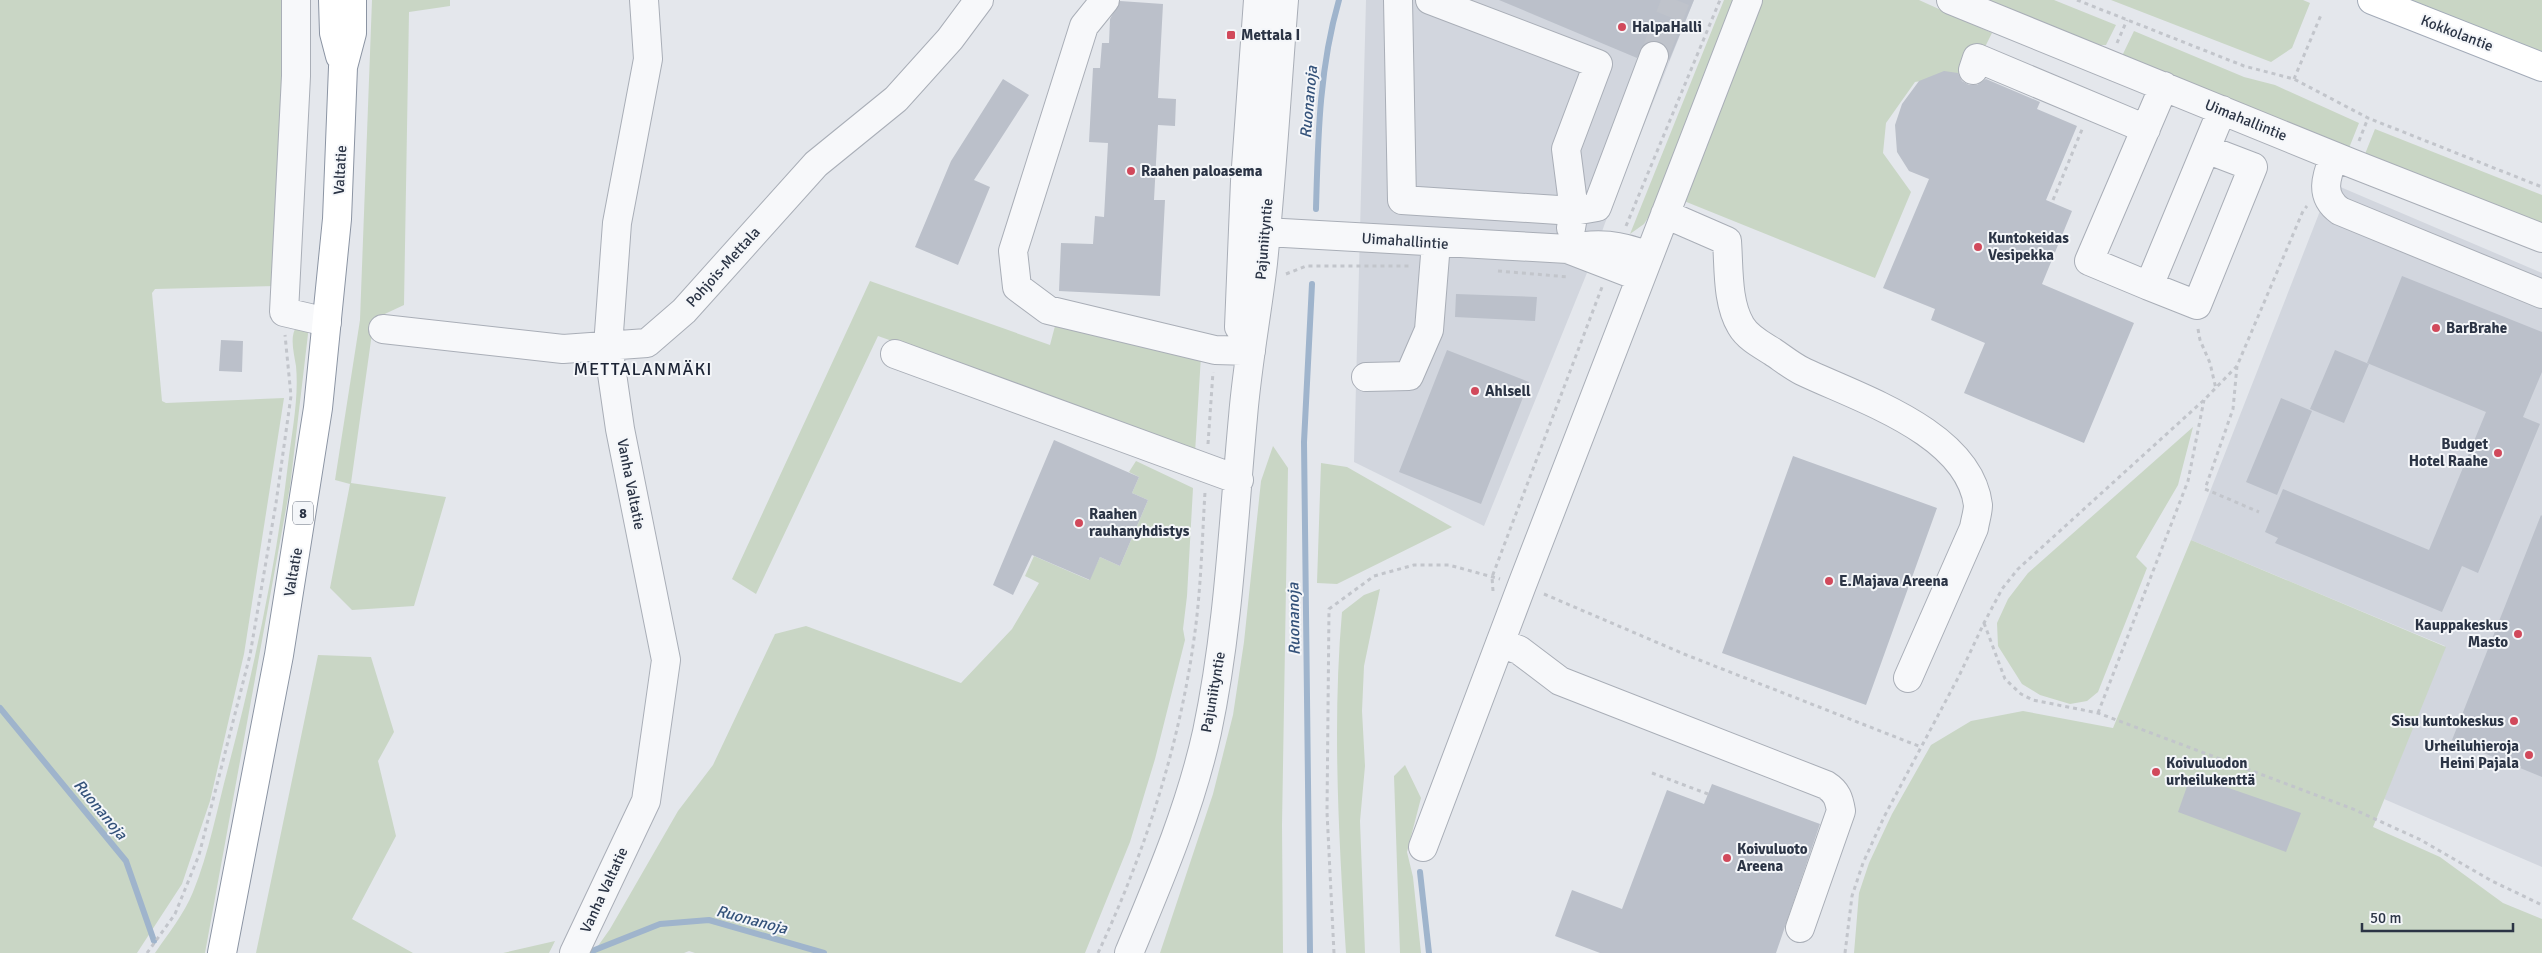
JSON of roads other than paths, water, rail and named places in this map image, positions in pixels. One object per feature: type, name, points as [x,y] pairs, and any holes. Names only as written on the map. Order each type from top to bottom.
[{"type":"main road","name":"Valtatie","points":[[333,0],[334,33],[343,67]]},
{"type":"main road","name":"Valtatie","points":[[222,953],[302,517],[327,322],[337,219],[343,67],[352,33],[352,0]]},
{"type":"main road","name":"Kokkolantie","points":[[2372,0],[2542,67]]},
{"type":"street","points":[[296,0],[296,76],[284,312],[327,322]]},
{"type":"street","name":"Vanha Valtatie","points":[[576,949],[646,801],[666,660],[620,429],[608,346],[617,223],[648,60],[644,0]]},
{"type":"street","name":"Pohjois-Mettala","points":[[383,330],[563,349],[647,342],[684,311],[816,164],[896,99],[950,39],[979,0]]},
{"type":"street","points":[[1105,0],[1084,26],[1013,251],[1017,287],[1048,310],[1235,350]]},
{"type":"street","name":"Pajuniityntie","points":[[1254,231],[1258,0]]},
{"type":"street","name":"Pajuniityntie","points":[[1129,953],[1176,838],[1192,789],[1206,734],[1225,625],[1243,418],[1235,350],[1254,231],[1284,0]]},
{"type":"street","points":[[1398,0],[1402,200],[1405,241]]},
{"type":"street","points":[[1430,0],[1598,64],[1566,149],[1574,212],[1568,249]]},
{"type":"street","points":[[1423,847],[1644,266],[1748,0]]},
{"type":"street","name":"Uimahallintie","points":[[1951,0],[2342,160],[2542,238]]},
{"type":"street","points":[[1402,200],[1574,212],[1597,207],[1654,56]]},
{"type":"street","points":[[1973,70],[1978,58],[2146,129]]},
{"type":"street","points":[[2164,86],[2090,261],[2197,306],[2253,167],[2206,149]]},
{"type":"street","points":[[2149,286],[2222,110]]},
{"type":"street","points":[[2342,160],[2325,179],[2327,197],[2340,212],[2542,294]]},
{"type":"street","points":[[1665,214],[1727,242],[1733,310],[1742,328],[1756,342],[1800,370],[1900,415],[1921,429],[1958,460],[1973,488],[1978,507],[1974,528],[1908,678]]},
{"type":"street","name":"Uimahallintie","points":[[1254,231],[1436,243],[1568,249],[1601,244],[1614,256],[1644,266]]},
{"type":"street","points":[[1366,376],[1409,376],[1429,330],[1436,243]]},
{"type":"street","points":[[895,354],[1239,480]]},
{"type":"street","points":[[1500,643],[1518,650],[1560,681],[1826,785],[1834,790],[1839,798],[1841,811],[1800,928]]},
{"type":"waterway","name":"Ruonanoja","points":[[1316,209],[1323,78],[1332,26],[1339,0]]},
{"type":"waterway","name":"Ruonanoja","points":[[1310,953],[1304,442],[1312,284]]},
{"type":"waterway","name":"Ruonanoja","points":[[0,708],[126,861],[154,941]]},
{"type":"waterway","points":[[1420,872],[1429,953]]},
{"type":"waterway","name":"Ruonanoja","points":[[587,953],[660,924],[709,920],[824,953]]},
{"type":"tunnel","points":[[1654,56],[1676,0]]},
{"type":"place","name":"HalpaHalli","points":[[1622,27]]},
{"type":"place","name":"Mettala I","points":[[1231,35]]},
{"type":"place","name":"Raahen paloasema","points":[[1131,171]]},
{"type":"place","name":"Kuntokeidas Vesipekka","points":[[1978,247]]},
{"type":"place","name":"BarBrahe","points":[[2436,328]]},
{"type":"place","name":"Ahlsell","points":[[1475,391]]},
{"type":"place","name":"Budget Hotel Raahe","points":[[2498,453]]},
{"type":"place","name":"Raahen rauhanyhdistys","points":[[1079,523]]},
{"type":"place","name":"E.Majava Areena","points":[[1829,581]]},
{"type":"place","name":"Kauppakeskus Masto","points":[[2518,634]]},
{"type":"place","name":"Sisu kuntokeskus","points":[[2514,721]]},
{"type":"place","name":"Urheiluhieroja Heini Pajala","points":[[2529,755]]},
{"type":"place","name":"Koivuluodon urheilukenttä","points":[[2156,772]]},
{"type":"place","name":"Koivuluoto Areena","points":[[1727,858]]},
{"type":"district","name":"METTALANMÄKI","points":[[643,369]]}]
